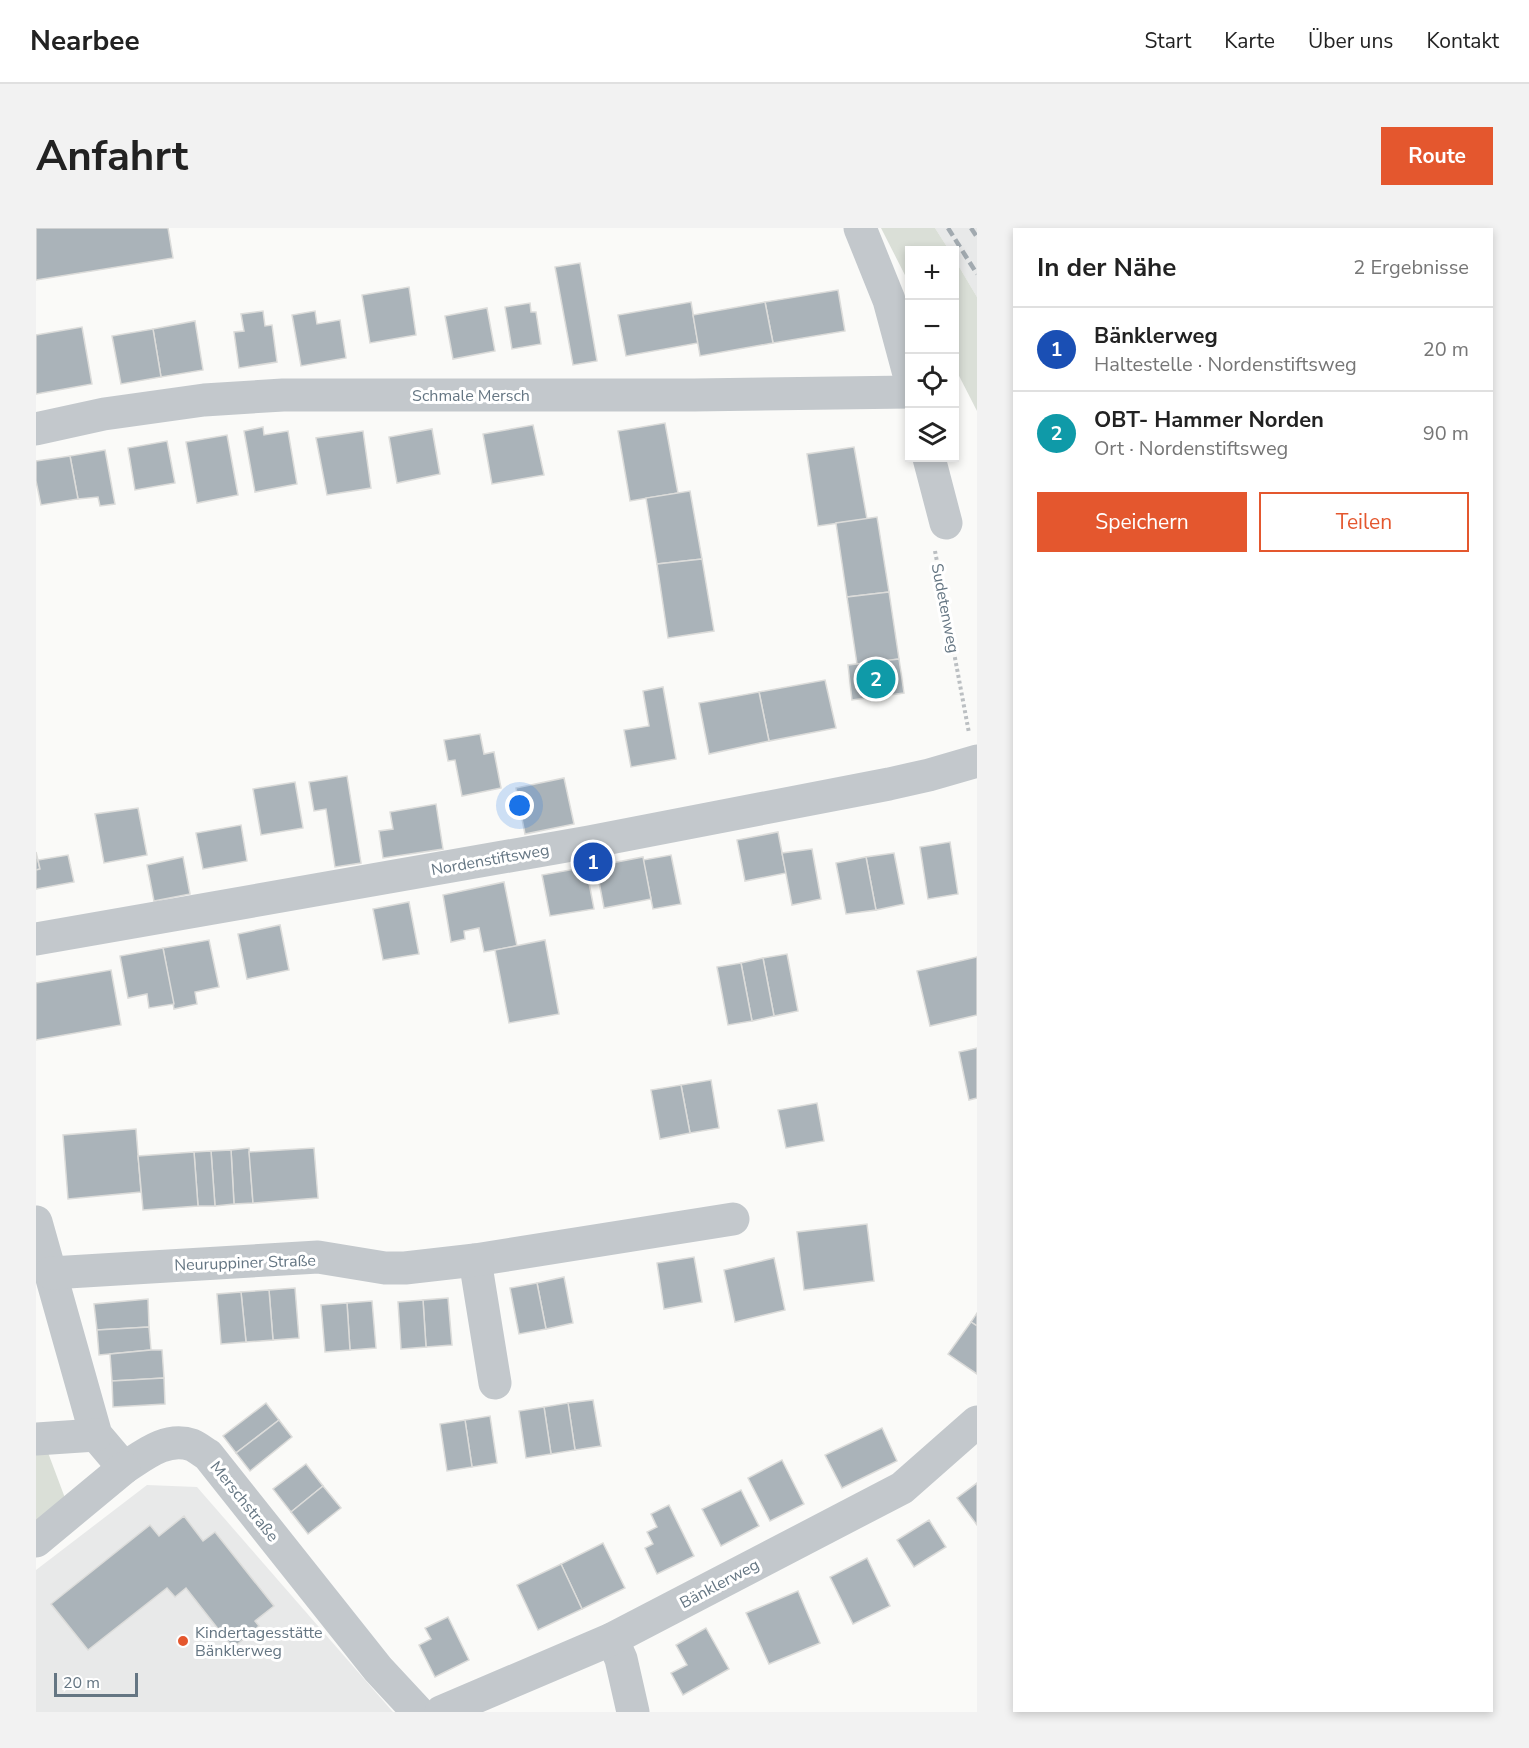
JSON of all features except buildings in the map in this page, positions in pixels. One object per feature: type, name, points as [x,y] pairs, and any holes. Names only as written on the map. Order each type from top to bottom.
[{"type":"street","points":[[860,228],[889,300],[905,362]]},
{"type":"street","name":"Schmale Mersch","points":[[36,429],[104,414],[182,403],[283,395],[694,395],[905,392]]},
{"type":"street","points":[[930,462],[946,523]]},
{"type":"street","name":"Nordenstiftsweg","points":[[36,939],[589,842],[976,767]]},
{"type":"street","name":"Neuruppiner Straße","points":[[48,1294],[318,1257],[385,1268],[405,1268],[475,1260],[733,1219]]},
{"type":"street","points":[[36,1222],[48,1294],[96,1435],[124,1467]]},
{"type":"street","points":[[475,1260],[495,1383]]},
{"type":"street","name":"Bänklerweg","points":[[441,1712],[612,1639],[902,1488],[977,1422]]},
{"type":"street","points":[[36,1439],[96,1435]]},
{"type":"street","name":"Merschstraße","points":[[36,1541],[124,1467],[161,1445],[178,1442],[193,1445],[208,1455],[378,1669],[418,1712]]},
{"type":"street","points":[[612,1639],[621,1659],[633,1712]]},
{"type":"path","name":"Sudetenweg","points":[[946,523],[935,551],[976,767]]},
{"type":"shaded area","points":[[881,228],[935,228],[946,246],[905,246],[905,275]]},
{"type":"shaded area","points":[[935,228],[977,228],[977,297],[959,267],[959,246],[946,246]]},
{"type":"shaded area","points":[[959,267],[977,297],[977,411],[959,376]]},
{"type":"shaded area","points":[[36,1450],[47,1450],[65,1498],[36,1522]]},
{"type":"shaded area","name":"Kindertagesstätte Bänklerweg","points":[[147,1485],[197,1487],[393,1712],[36,1712],[36,1570]]},
{"type":"railway","points":[[948,228],[977,274]]},
{"type":"railway","points":[[971,228],[977,237]]},
{"type":"place","name":"OBT- Hammer Norden","points":[[876,679]]},
{"type":"place","name":"Bänklerweg","points":[[593,862]]},
{"type":"place","name":"Kindertagesstätte Bänklerweg","points":[[183,1641]]}]
